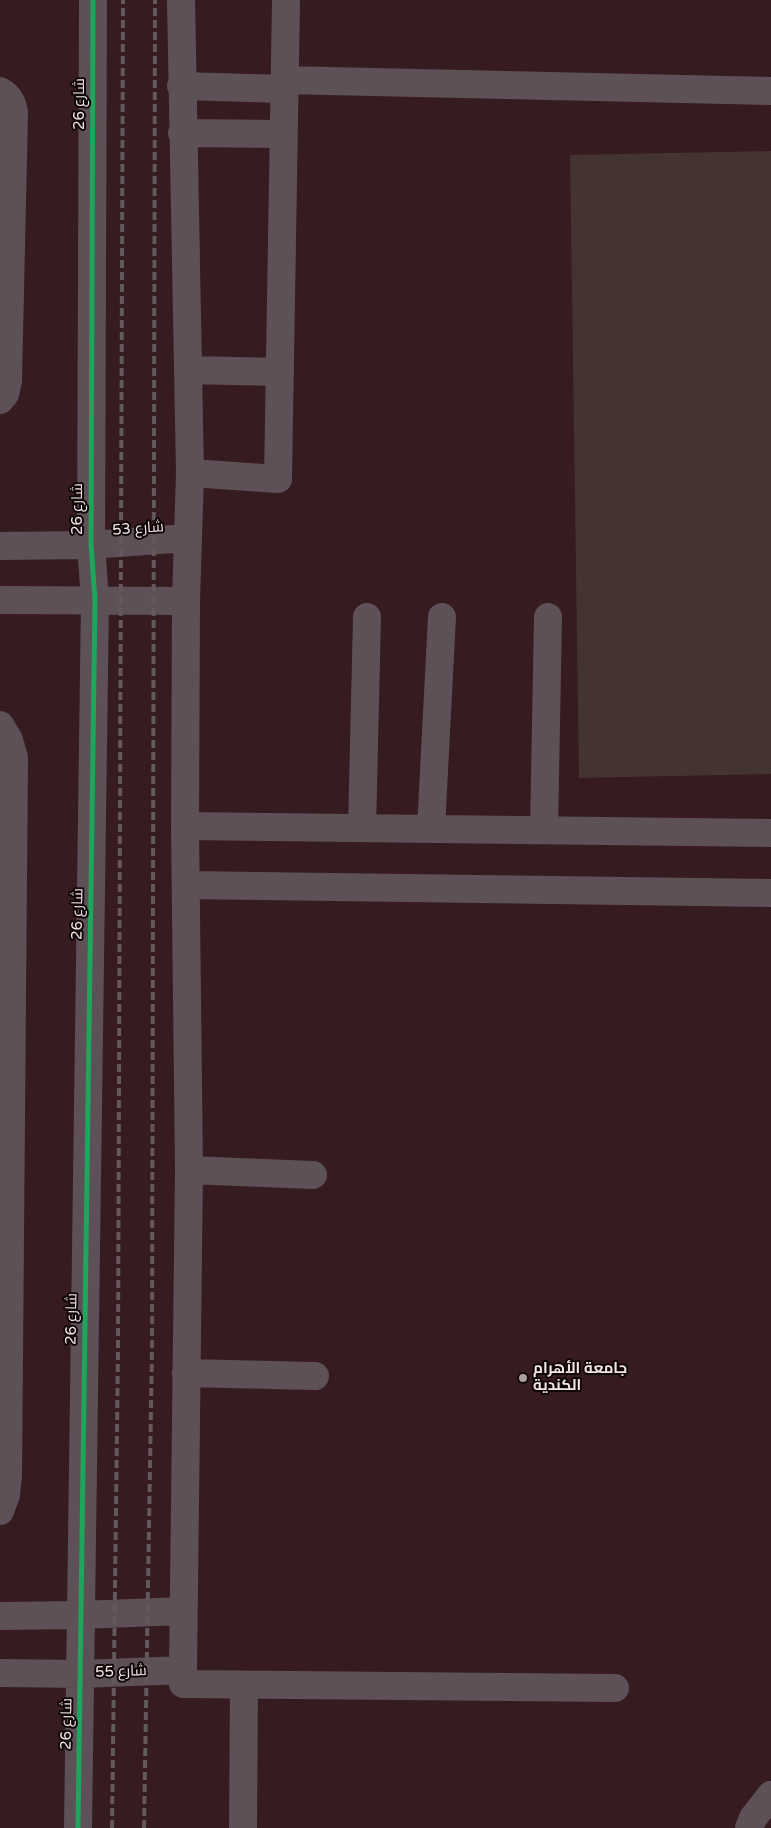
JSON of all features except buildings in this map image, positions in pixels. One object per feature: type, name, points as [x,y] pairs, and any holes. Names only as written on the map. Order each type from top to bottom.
[{"type":"street","name":"شارع 26","points":[[78,1828],[95,600],[91,545],[93,0]]},
{"type":"street","points":[[180,0],[190,473],[186,601],[185,826],[189,1170],[183,1677]]},
{"type":"street","points":[[190,473],[278,479],[286,0]]},
{"type":"street","points":[[181,86],[284,85],[771,90]]},
{"type":"street","points":[[0,91],[11,101],[14,113],[8,381],[0,400]]},
{"type":"street","points":[[182,133],[284,134]]},
{"type":"street","points":[[188,370],[280,372]]},
{"type":"street","name":"شارع 53","points":[[0,546],[91,545],[187,538]]},
{"type":"street","points":[[0,600],[186,601]]},
{"type":"street","points":[[362,828],[367,617]]},
{"type":"street","points":[[430,829],[442,617]]},
{"type":"street","points":[[544,830],[548,617]]},
{"type":"street","points":[[0,725],[9,740],[14,758],[14,768],[8,1476],[6,1495],[0,1511]]},
{"type":"street","points":[[185,826],[771,833]]},
{"type":"street","points":[[186,884],[771,894]]},
{"type":"street","points":[[189,1170],[313,1175]]},
{"type":"street","points":[[186,1373],[315,1376]]},
{"type":"street","points":[[0,1616],[183,1611]]},
{"type":"street","name":"شارع 55","points":[[0,1673],[183,1677],[244,1685],[615,1688]]},
{"type":"street","points":[[242,1828],[244,1685]]},
{"type":"street","points":[[749,1828],[753,1818],[771,1795]]},
{"type":"shaded area","points":[[0,0],[771,0],[771,1828],[0,1828]]},
{"type":"railway","points":[[112,1828],[118,1350],[123,0]]},
{"type":"railway","points":[[144,1828],[152,1347],[155,0]]},
{"type":"cycle path","points":[[78,1828],[95,600],[91,545],[93,0]]},
{"type":"place","name":"جامعة الأهرام الكندية","points":[[523,1378]]}]
